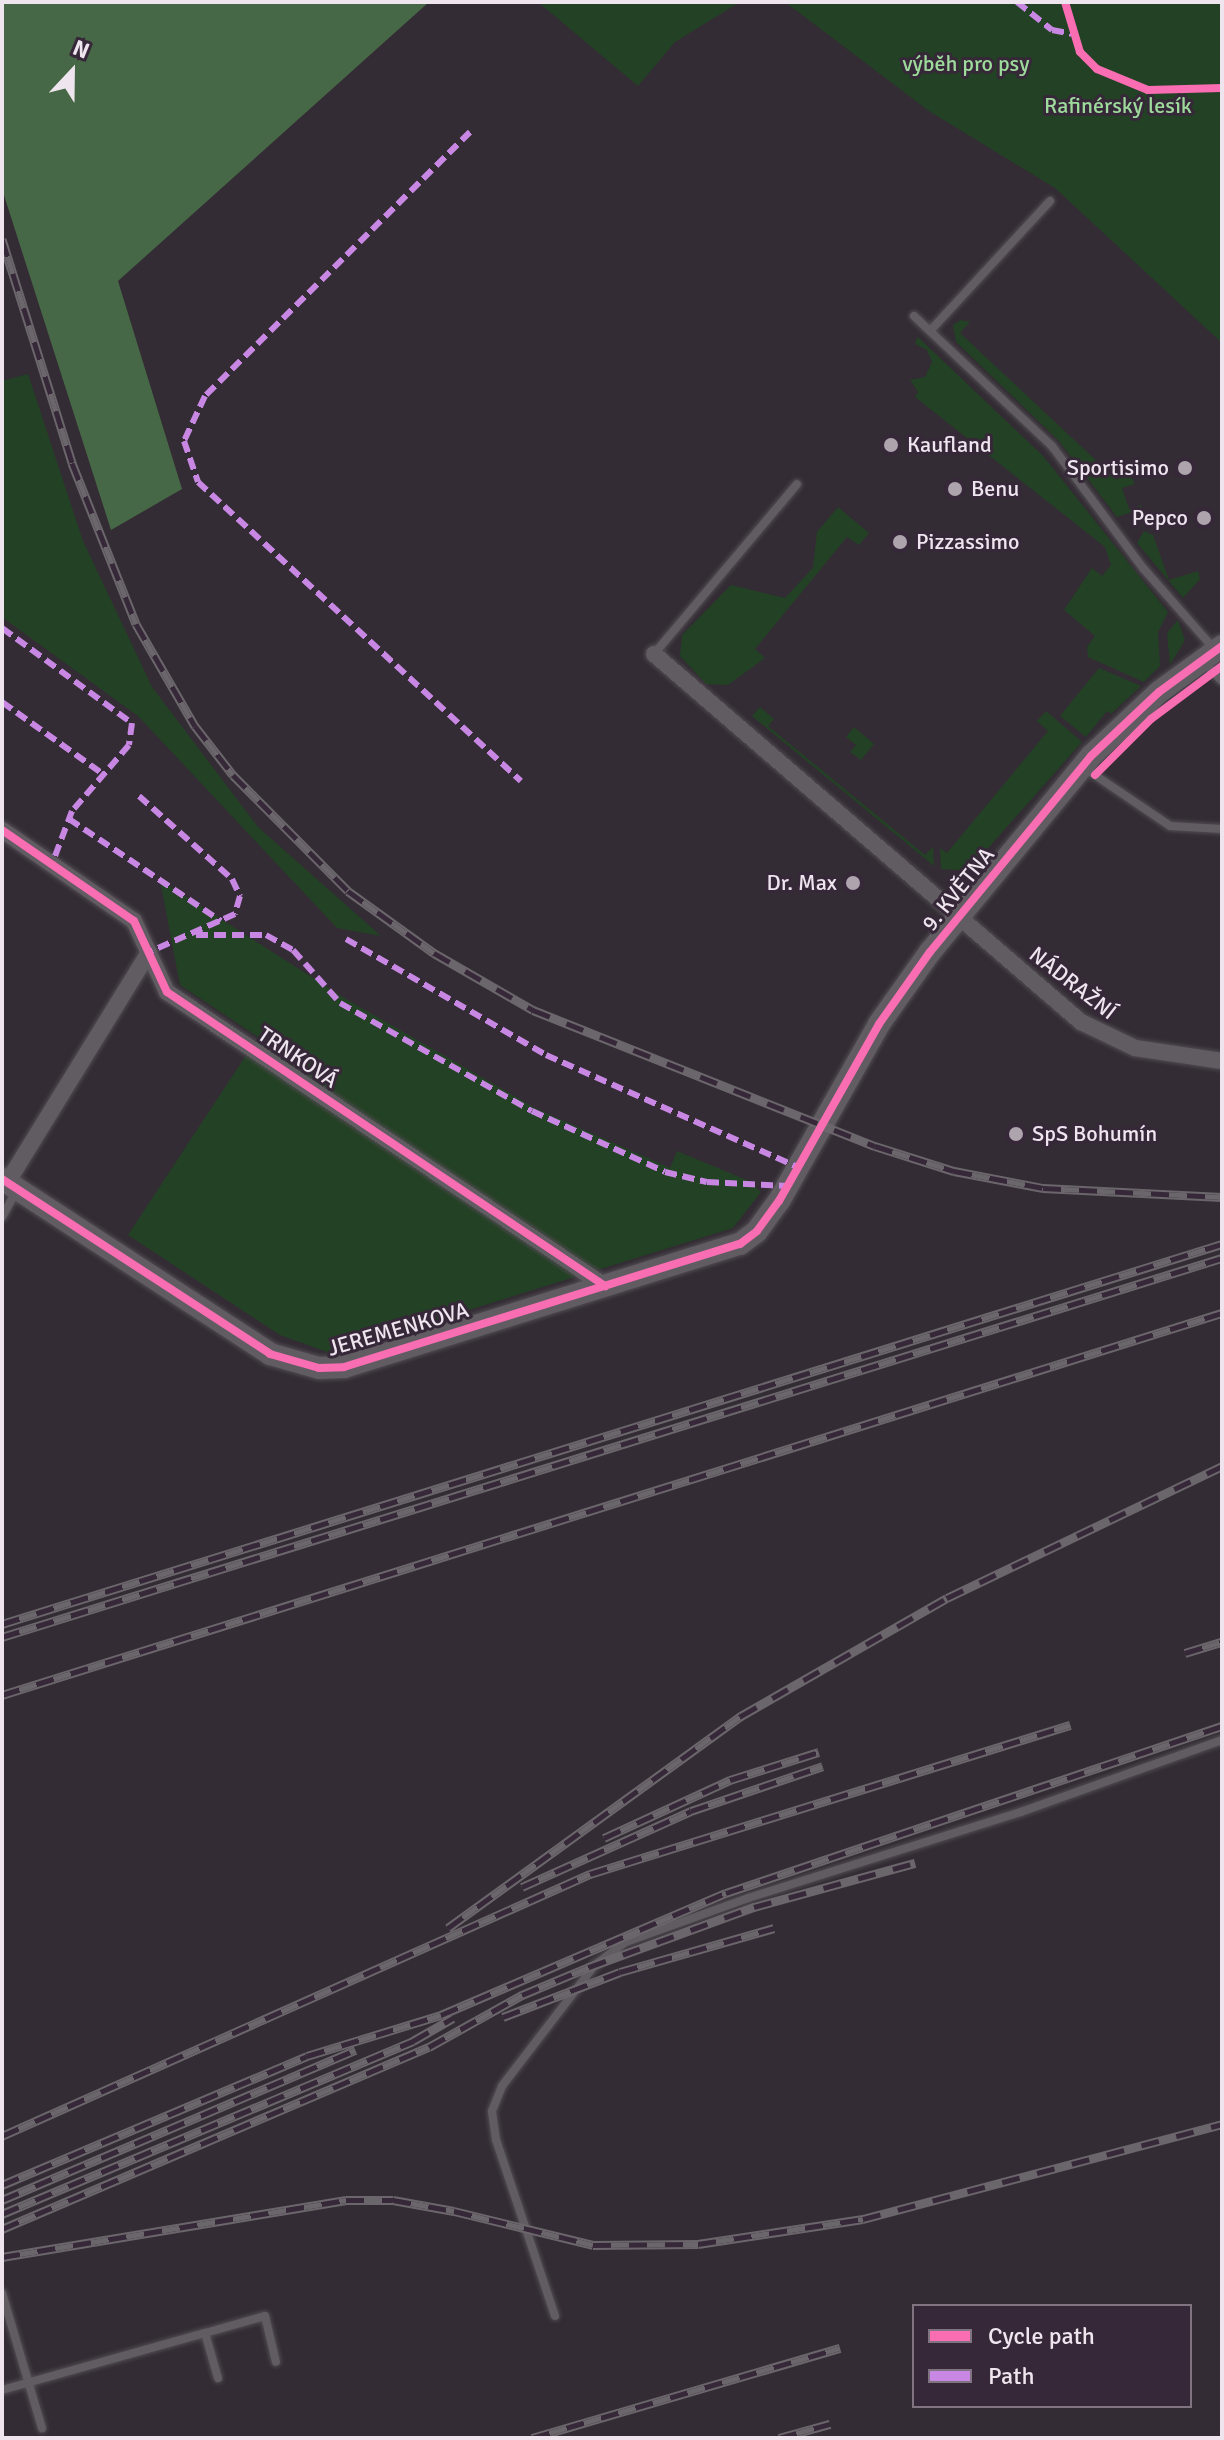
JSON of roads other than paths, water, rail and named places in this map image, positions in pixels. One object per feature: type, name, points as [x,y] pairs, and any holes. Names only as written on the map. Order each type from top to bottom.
[{"type":"street","name":"9. KVĚTNA","points":[[779,1201],[879,1024],[958,917],[1083,766],[1139,710],[1213,652]]},
{"type":"street","name":"9. KVĚTNA","points":[[654,654],[958,917]]},
{"type":"street","name":"TRNKOVÁ","points":[[2,831],[134,921],[167,992],[605,1286]]},
{"type":"street","name":"NÁDRAŽNÍ","points":[[958,917],[1096,1032],[1155,1053],[1222,1061]]},
{"type":"street","points":[[9,1184],[149,952]]},
{"type":"street","name":"JEREMENKOVA","points":[[9,1184],[258,1347],[311,1368],[344,1367],[740,1244],[757,1231],[779,1201]]},
{"type":"lane","points":[[930,331],[1050,201]]},
{"type":"lane","points":[[914,316],[1052,446],[1143,568],[1213,652],[1222,681]]},
{"type":"lane","points":[[654,654],[797,484]]},
{"type":"lane","points":[[1083,766],[1170,826],[1222,829]]},
{"type":"lane","points":[[2,1217],[9,1184]]},
{"type":"lane","points":[[555,2316],[496,2140],[492,2111],[502,2086],[595,1965],[626,1942],[748,1898],[1021,1812],[1222,1740]]},
{"type":"lane","points":[[2,2293],[42,2428]]},
{"type":"lane","points":[[2,2390],[265,2316],[276,2362]]},
{"type":"lane","points":[[205,2333],[218,2378]]},
{"type":"railway","points":[[2,239],[72,463],[136,624],[195,726],[233,775],[348,891],[434,953],[533,1010],[875,1146],[954,1171],[1043,1188],[1222,1197]]},
{"type":"railway","points":[[2,1624],[1222,1244]]},
{"type":"railway","points":[[2,1637],[1222,1258]]},
{"type":"railway","points":[[2,1695],[1222,1313]]},
{"type":"railway","points":[[448,1928],[741,1716],[947,1598],[1222,1466]]},
{"type":"railway","points":[[1185,1653],[1222,1642]]},
{"type":"railway","points":[[2,2136],[590,1874],[1070,1725]]},
{"type":"railway","points":[[2,2185],[307,2056],[441,2015],[726,1893],[1222,1726]]},
{"type":"railway","points":[[604,1838],[730,1780],[819,1752]]},
{"type":"railway","points":[[522,1887],[691,1811],[823,1766]]},
{"type":"railway","points":[[2,2229],[429,2047],[522,1995],[589,1967],[754,1907],[915,1863]]},
{"type":"railway","points":[[503,2017],[620,1972],[774,1928]]},
{"type":"railway","points":[[2,2214],[413,2041],[453,2018]]},
{"type":"railway","points":[[2,2200],[356,2050]]},
{"type":"railway","points":[[2,2257],[346,2200],[393,2200],[454,2211],[593,2245],[698,2244],[863,2219],[1222,2124]]},
{"type":"railway","points":[[532,2438],[840,2348]]},
{"type":"railway","points":[[779,2438],[830,2424]]},
{"type":"place","name":"Kaufland","points":[[891,445]]},
{"type":"place","name":"Sportisimo","points":[[1185,468]]},
{"type":"place","name":"Benu","points":[[955,489]]},
{"type":"place","name":"Pepco","points":[[1204,518]]},
{"type":"place","name":"Pizzassimo","points":[[900,542]]},
{"type":"place","name":"Dr. Max","points":[[853,883]]},
{"type":"place","name":"SpS Bohumín","points":[[1016,1134]]},
{"type":"park label","name":"výběh pro psy","points":[[966,64]]},
{"type":"park label","name":"Rafinérský lesík","points":[[1118,106]]}]
